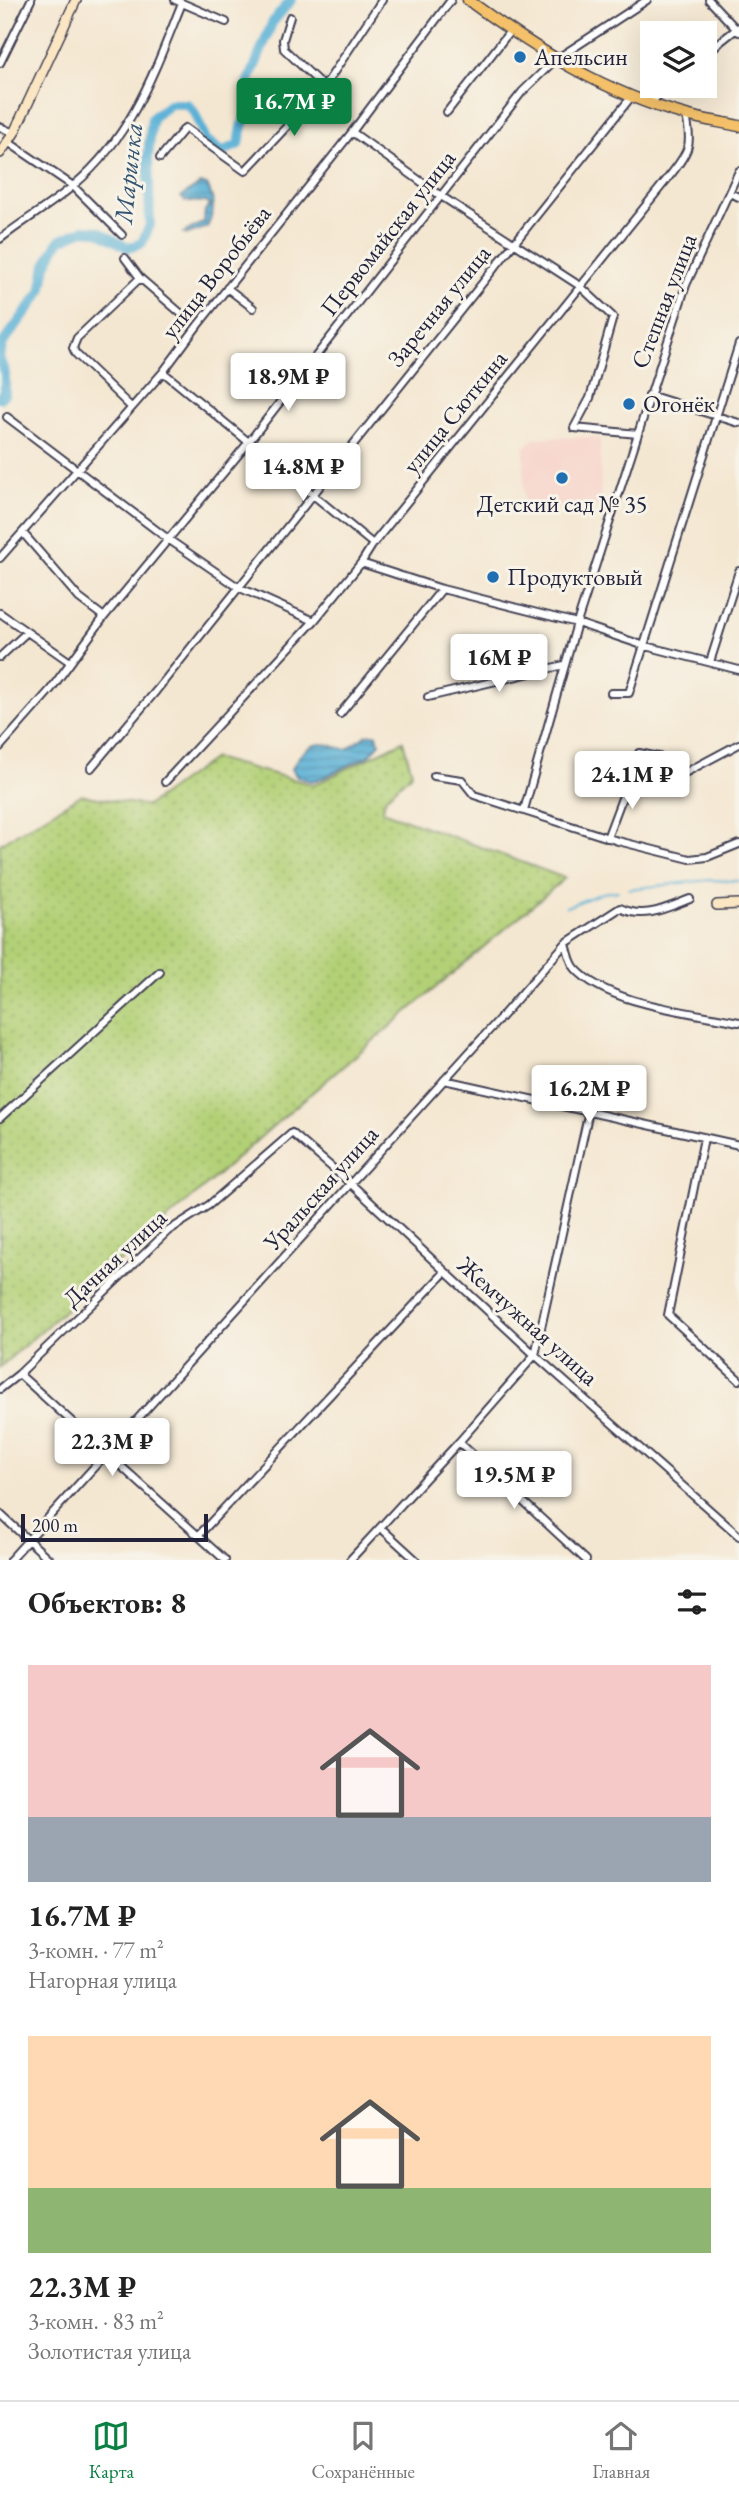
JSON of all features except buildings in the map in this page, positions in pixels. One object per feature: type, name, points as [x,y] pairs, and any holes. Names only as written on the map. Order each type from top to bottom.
[{"type":"main road","points":[[468,0],[555,60],[632,96],[686,115],[739,126]]},
{"type":"street","points":[[0,64],[31,0]]},
{"type":"street","points":[[0,153],[11,137],[76,0]]},
{"type":"street","points":[[175,0],[226,22]]},
{"type":"street","points":[[160,158],[185,128],[244,171],[324,87],[382,0]]},
{"type":"street","name":"улица Воробьёва","points":[[0,558],[163,372],[452,0]]},
{"type":"street","name":"Первомайская улица","points":[[0,747],[51,689],[104,617],[248,443],[522,92],[555,60],[647,0]]},
{"type":"street","points":[[709,0],[738,29],[717,45]]},
{"type":"street","points":[[0,239],[73,186],[129,124],[145,93],[182,3]]},
{"type":"street","points":[[290,17],[283,40],[284,49],[324,87]]},
{"type":"street","points":[[447,112],[510,31]]},
{"type":"street","name":"Заречная улица","points":[[91,768],[156,691],[632,96]]},
{"type":"street","points":[[650,103],[656,98]]},
{"type":"street","name":"улица Сюткина","points":[[165,782],[314,621],[688,152],[691,136],[686,115]]},
{"type":"street","points":[[0,127],[73,186],[122,235]]},
{"type":"street","points":[[352,132],[441,196],[580,286],[613,317],[590,398],[574,428],[638,434]]},
{"type":"street","name":"Степная улица","points":[[524,810],[564,665],[686,285],[739,171]]},
{"type":"street","points":[[729,193],[739,197]]},
{"type":"street","points":[[125,258],[140,278],[184,316]]},
{"type":"street","points":[[131,407],[76,354],[74,348],[77,338],[140,278]]},
{"type":"street","points":[[227,288],[253,308]]},
{"type":"street","points":[[611,693],[628,693],[739,344]]},
{"type":"street","points":[[163,372],[373,544]]},
{"type":"street","points":[[649,395],[739,423]]},
{"type":"street","points":[[7,417],[238,587],[314,621]]},
{"type":"street","points":[[23,533],[79,597],[104,617]]},
{"type":"street","points":[[362,563],[442,589],[739,670]]},
{"type":"street","points":[[710,662],[739,571]]},
{"type":"street","points":[[340,714],[442,589]]},
{"type":"street","points":[[0,613],[69,662]]},
{"type":"street","points":[[0,657],[26,633]]},
{"type":"street","points":[[428,697],[564,665]]},
{"type":"street","points":[[636,765],[677,777],[739,744]]},
{"type":"street","points":[[607,838],[639,753],[659,757],[656,771]]},
{"type":"street","points":[[434,776],[462,780],[474,795],[607,838],[690,859],[707,857],[739,844]]},
{"type":"street","name":"Уральская улица","points":[[10,1560],[566,943],[620,908],[631,914],[649,914],[690,899]]},
{"type":"street","points":[[717,905],[739,904]]},
{"type":"street","points":[[566,943],[573,966],[593,984],[624,998],[739,1022]]},
{"type":"street","points":[[0,1118],[160,972]]},
{"type":"street","points":[[444,1080],[739,1145]]},
{"type":"street","points":[[350,1560],[535,1355],[589,1111]]},
{"type":"street","name":"Жемчужная улица","points":[[292,1133],[350,1183],[535,1355],[739,1536]]},
{"type":"street","name":"Дачная улица","points":[[0,1389],[168,1231],[209,1205],[292,1133]]},
{"type":"street","points":[[704,1138],[668,1315],[739,1380]]},
{"type":"street","points":[[198,1536],[444,1272]]},
{"type":"street","points":[[19,1374],[225,1560]]},
{"type":"street","points":[[459,1442],[586,1560]]},
{"type":"street","points":[[0,1514],[50,1560]]},
{"type":"street","points":[[381,1528],[416,1560]]},
{"type":"shaded area","name":"Детский сад № 35","points":[[600,437],[601,507],[524,509],[524,448],[535,438]]},
{"type":"green space","points":[[403,741],[412,773],[386,797],[382,811],[565,878],[288,1113],[0,1367],[0,844],[81,795],[147,806],[214,758],[314,785]]},
{"type":"water","points":[[200,184],[207,185],[210,191],[213,201],[212,216],[207,227],[186,235],[183,233],[204,222],[205,210],[210,206],[207,202],[185,201],[181,197]]},
{"type":"water","points":[[376,734],[380,743],[370,755],[322,778],[311,781],[297,777],[292,769],[308,748],[326,744],[347,749],[367,735]]},
{"type":"waterway","name":"Маринка","points":[[0,354],[3,343],[41,292],[46,265],[59,241],[83,230],[98,231],[128,248],[142,243],[150,225],[148,157],[152,118],[170,104],[187,104],[194,112],[206,140],[222,152],[239,144],[252,99],[247,86],[272,23],[291,0]]},
{"type":"waterway","name":"Маринка","points":[[0,360],[5,374],[5,393],[0,398]]},
{"type":"waterway","points":[[629,889],[709,880],[739,881]]},
{"type":"waterway","points":[[566,907],[602,893],[618,891]]},
{"type":"place","name":"Апельсин","points":[[520,57]]},
{"type":"place","name":"Огонёк","points":[[629,404]]},
{"type":"place","name":"Детский сад № 35","points":[[562,478]]},
{"type":"place","name":"Продуктовый","points":[[493,577]]}]
